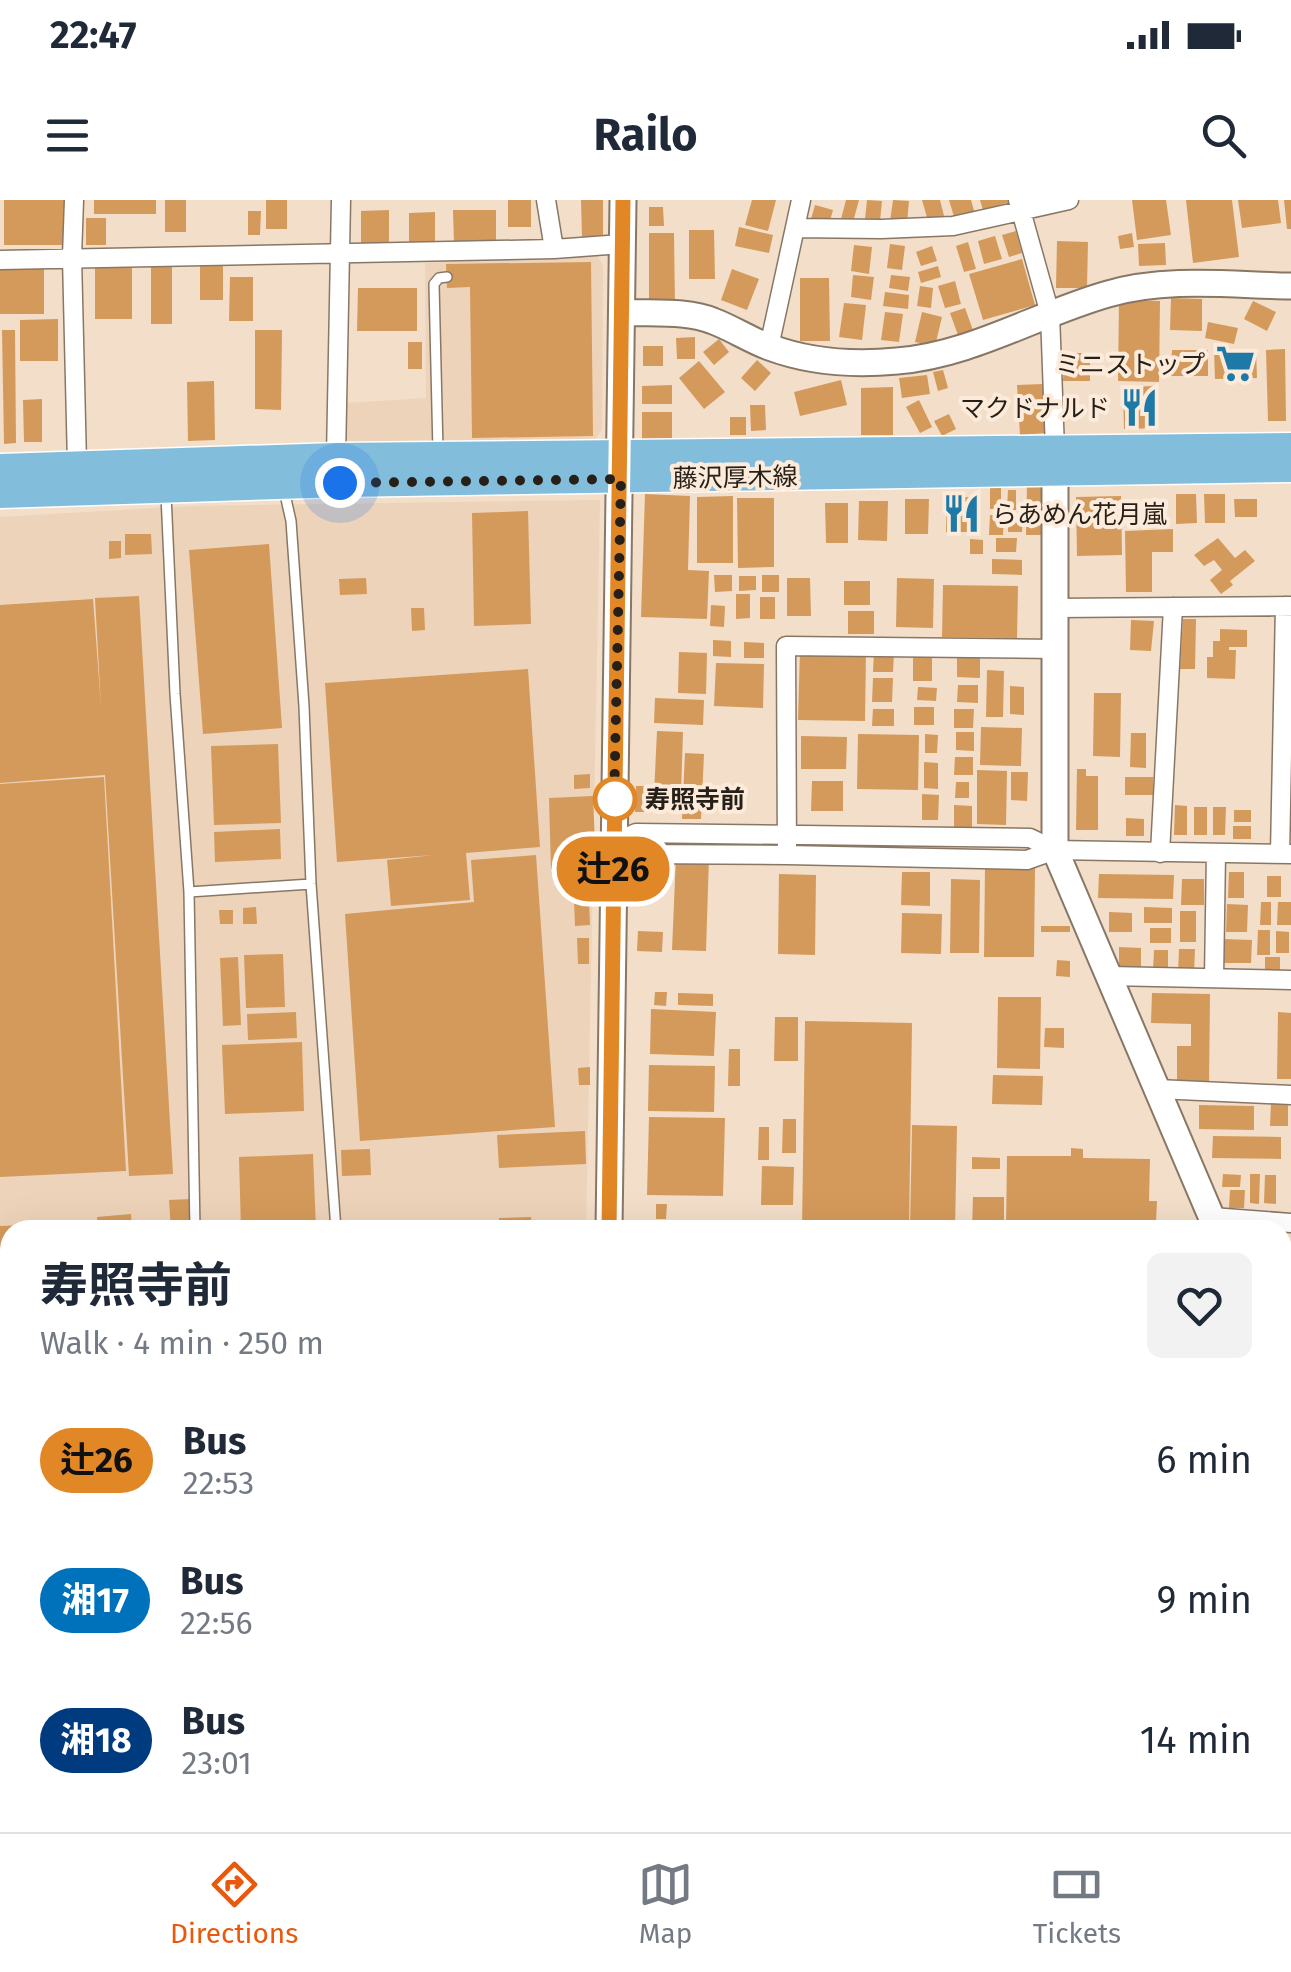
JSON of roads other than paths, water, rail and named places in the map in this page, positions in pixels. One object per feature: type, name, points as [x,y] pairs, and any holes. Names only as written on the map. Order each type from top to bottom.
[{"type":"main road","name":"藤沢厚木線","points":[[0,494],[621,466],[1055,460],[1291,447]]},
{"type":"main road","name":"藤沢厚木線","points":[[0,468],[336,456],[438,456],[621,466]]},
{"type":"main road","name":"藤沢厚木線","points":[[1055,460],[1291,468]]},
{"type":"street","points":[[74,200],[77,464]]},
{"type":"street","points":[[336,456],[342,200]]},
{"type":"street","points":[[546,200],[554,248]]},
{"type":"street","points":[[610,1220],[623,200]]},
{"type":"street","points":[[770,348],[801,200]]},
{"type":"street","points":[[795,228],[953,226],[1020,205],[1069,200]]},
{"type":"street","points":[[1020,205],[1050,314],[1055,460],[1054,850],[1212,1220]]},
{"type":"street","points":[[0,260],[622,244]]},
{"type":"street","points":[[622,312],[711,320],[770,348],[819,360],[870,363],[927,358],[963,349],[1050,314],[1148,285],[1291,286]]},
{"type":"street","points":[[614,843],[636,833],[787,845],[1030,838],[1054,850],[1286,854],[1288,606],[1055,608]]},
{"type":"street","points":[[1160,853],[1173,607]]},
{"type":"street","points":[[787,845],[786,646],[1055,649]]},
{"type":"street","points":[[1214,978],[1216,853]]},
{"type":"street","points":[[1108,976],[1291,980]]},
{"type":"street","points":[[1157,1089],[1291,1096]]},
{"type":"lane","points":[[438,456],[434,284],[439,278],[446,278]]},
{"type":"lane","points":[[283,484],[291,520],[311,884],[335,1220]]},
{"type":"lane","points":[[166,487],[189,892],[195,1220]]},
{"type":"lane","points":[[189,892],[311,884]]},
{"type":"place","name":"ミニストップ","points":[[1235,364]]},
{"type":"place","name":"マクドナルド","points":[[1140,408]]},
{"type":"place","name":"らあめん花月嵐","points":[[962,514]]},
{"type":"place","name":"寿照寺前","points":[[615,799]]}]
